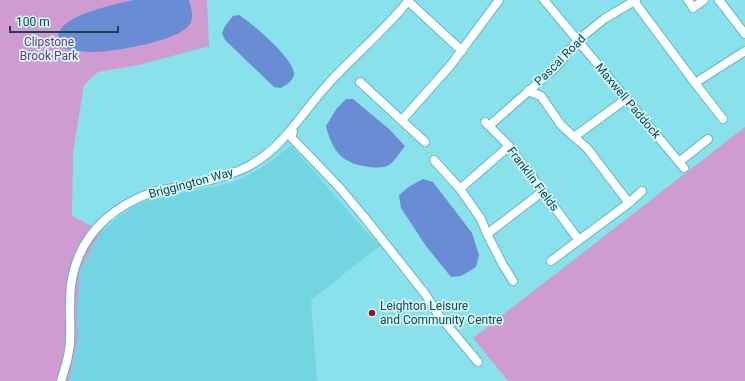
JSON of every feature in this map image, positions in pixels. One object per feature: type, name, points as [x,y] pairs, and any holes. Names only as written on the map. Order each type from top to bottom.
[{"type":"street","points":[[402,120],[462,51],[499,0]]},
{"type":"street","name":"Maxwell Paddock","points":[[544,0],[681,165],[708,139]]},
{"type":"street","points":[[688,0],[693,8],[704,0]]},
{"type":"street","points":[[719,0],[745,34]]},
{"type":"street","points":[[408,1],[462,51]]},
{"type":"street","name":"Briggington Way","points":[[61,381],[70,349],[71,285],[74,270],[80,255],[98,225],[127,202],[153,192],[206,181],[247,167],[264,157],[291,130],[327,84],[408,1]]},
{"type":"street","points":[[635,1],[723,119]]},
{"type":"street","name":"Pascal Road","points":[[487,124],[556,67],[577,41],[604,19],[635,1]]},
{"type":"street","points":[[695,83],[745,51]]},
{"type":"street","points":[[360,82],[425,142]]},
{"type":"street","points":[[528,91],[541,96],[561,125],[587,148],[629,203]]},
{"type":"street","points":[[574,137],[626,99]]},
{"type":"street","name":"Franklin Fields","points":[[487,124],[509,146],[578,239]]},
{"type":"street","points":[[291,130],[293,132],[291,137],[339,187],[365,218],[426,295],[437,312],[478,362]]},
{"type":"street","points":[[460,189],[509,146]]},
{"type":"street","points":[[434,160],[460,189],[481,219],[503,265],[513,281]]},
{"type":"street","points":[[551,261],[578,239],[629,203],[642,191]]},
{"type":"street","points":[[488,234],[542,192]]},
{"type":"shaded area","points":[[133,0],[189,0],[192,12],[190,24],[184,30],[173,36],[130,48],[93,52],[63,48],[58,38],[61,29],[70,21],[97,9]]},
{"type":"shaded area","points":[[239,15],[272,42],[293,68],[294,75],[292,80],[281,88],[274,87],[225,40],[222,33],[225,26],[233,16]]},
{"type":"shaded area","points":[[346,99],[353,99],[389,129],[405,146],[389,165],[377,168],[353,163],[340,156],[336,150],[326,126],[337,108]]},
{"type":"shaded area","points":[[291,145],[368,234],[381,245],[311,300],[317,381],[69,381],[78,340],[77,311],[80,270],[102,231],[133,207],[147,201],[230,183],[247,176],[269,163]]},
{"type":"shaded area","points":[[423,179],[433,182],[472,233],[479,255],[476,267],[461,276],[451,277],[426,246],[401,208],[399,195],[410,186]]},
{"type":"green space","name":"Clipstone Brook Park","points":[[0,0],[207,0],[209,46],[139,65],[98,72],[84,85],[73,152],[72,216],[102,231],[80,270],[77,311],[78,340],[69,381],[0,381]]},
{"type":"green space","points":[[745,127],[745,381],[508,381],[473,338]]},
{"type":"place","name":"Leighton Leisure and Community Centre","points":[[372,313]]}]
